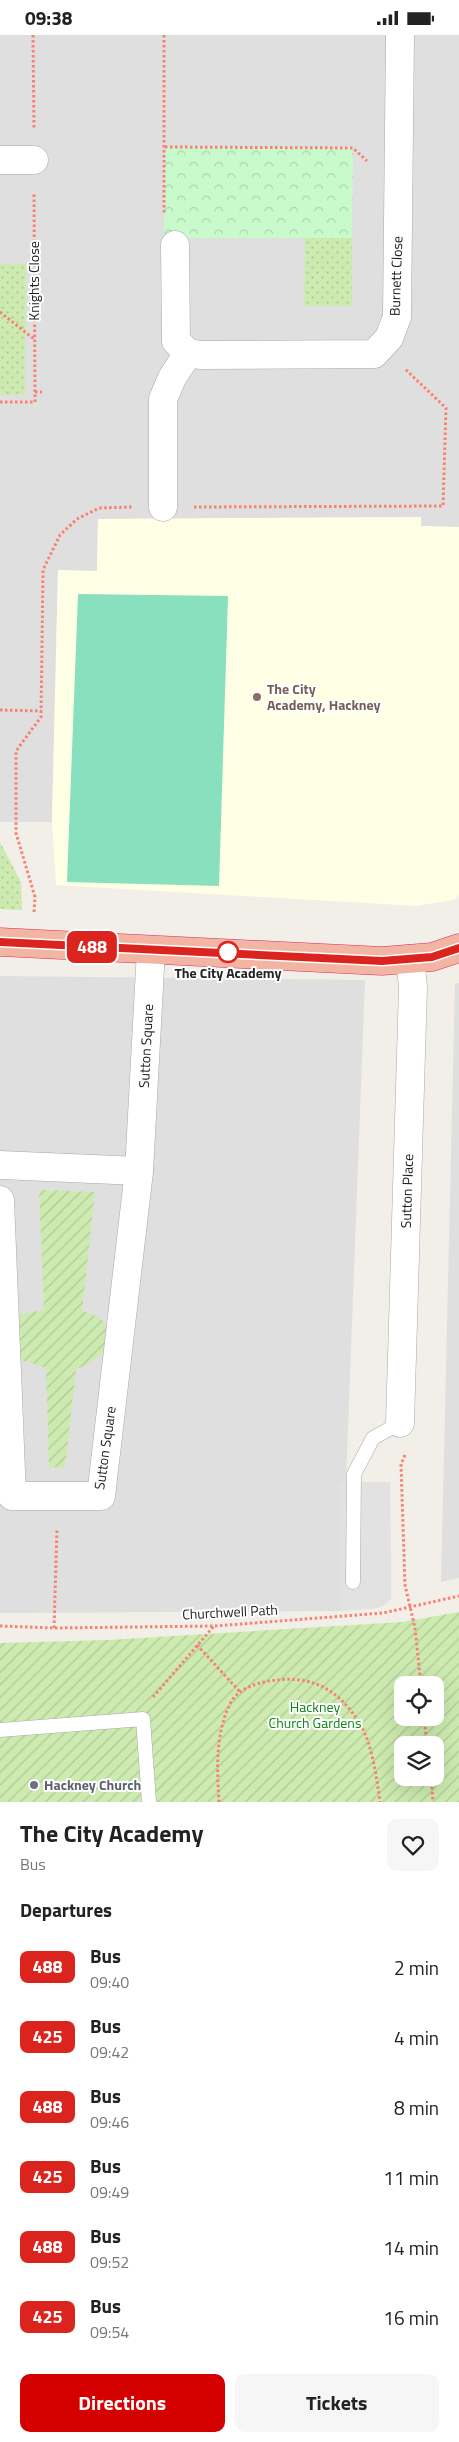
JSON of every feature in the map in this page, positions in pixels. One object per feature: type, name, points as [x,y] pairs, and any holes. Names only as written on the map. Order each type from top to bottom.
[{"type":"highway","points":[[0,943],[227,952],[382,961],[432,957],[459,948]]},
{"type":"street","name":"Burnett Close","points":[[382,346],[390,338],[396,317],[400,35]]},
{"type":"street","points":[[0,160],[34,160]]},
{"type":"street","points":[[176,245],[176,341],[188,353],[200,355],[374,354],[382,346]]},
{"type":"street","points":[[163,507],[163,399],[172,377],[188,353]]},
{"type":"street","name":"Sutton Square","points":[[0,1200],[12,1496],[101,1496],[139,1171],[151,950]]},
{"type":"street","name":"Sutton Place","points":[[400,1423],[412,987],[410,959]]},
{"type":"street","points":[[0,1165],[139,1171]]},
{"type":"lane","points":[[353,1582],[354,1474],[373,1438],[400,1423]]},
{"type":"lane","points":[[0,1730],[143,1719],[149,1802]]},
{"type":"path","name":"Knights Close","points":[[0,402],[35,402],[33,35]]},
{"type":"path","points":[[164,35],[164,237],[176,245]]},
{"type":"path","points":[[165,147],[352,149],[373,166],[398,166]]},
{"type":"path","points":[[0,312],[34,340]]},
{"type":"path","points":[[34,918],[35,897],[16,833],[16,751],[41,717],[43,570],[60,535],[77,519],[99,508],[443,506],[446,408],[382,346]]},
{"type":"path","points":[[35,392],[42,392]]},
{"type":"path","points":[[0,710],[41,711]]},
{"type":"path","points":[[406,1453],[401,1464],[405,1585],[416,1628],[420,1676]]},
{"type":"path","points":[[54,1628],[58,1495]]},
{"type":"path","name":"Churchwell Path","points":[[0,1626],[54,1628],[215,1626],[383,1613],[459,1596]]},
{"type":"path","points":[[143,1719],[147,1705],[215,1626]]},
{"type":"path","points":[[198,1645],[240,1692]]},
{"type":"path","points":[[219,1802],[217,1764],[222,1726],[230,1703],[240,1692],[252,1685],[284,1678],[313,1681],[340,1697],[361,1726],[375,1770],[380,1802]]},
{"type":"path","points":[[431,1786],[433,1802]]},
{"type":"shaded area","points":[[0,35],[459,35],[459,527],[420,526],[420,517],[98,519],[97,571],[58,570],[52,822],[0,822]]},
{"type":"shaded area","name":"The City Academy, Hackney","points":[[421,517],[421,526],[459,527],[459,895],[454,900],[416,906],[56,885],[52,822],[58,570],[97,571],[98,519]]},
{"type":"shaded area","points":[[0,976],[365,980],[346,1482],[390,1482],[391,1598],[386,1604],[378,1608],[340,1611],[0,1613]]},
{"type":"shaded area","points":[[459,983],[459,1578],[441,1582],[455,984]]},
{"type":"shaded area","points":[[339,1482],[390,1482],[391,1598],[386,1604],[378,1608],[340,1611]]},
{"type":"green space","points":[[165,147],[353,148],[352,238],[164,238]]},
{"type":"green space","points":[[305,238],[352,238],[352,306],[304,306]]},
{"type":"green space","points":[[0,264],[26,264],[25,395],[0,395]]},
{"type":"green space","points":[[78,594],[228,596],[219,886],[67,882]]},
{"type":"green space","points":[[0,842],[21,882],[22,910],[0,909]]},
{"type":"green space","points":[[39,1190],[95,1192],[82,1311],[97,1317],[105,1324],[107,1329],[106,1351],[87,1365],[76,1369],[65,1468],[49,1467],[46,1368],[21,1360],[12,1350],[15,1324],[21,1314],[44,1310]]},
{"type":"green space","name":"Hackney Church Gardens","points":[[459,1612],[459,1802],[0,1802],[0,1643],[108,1640],[402,1622]]},
{"type":"bus line","name":"488","points":[[0,942],[382,961],[432,957],[459,948]]},
{"type":"place","name":"The City Academy, Hackney","points":[[257,697]]},
{"type":"place","name":"The City Academy","points":[[228,952]]},
{"type":"place","name":"Hackney Church","points":[[34,1785]]}]
